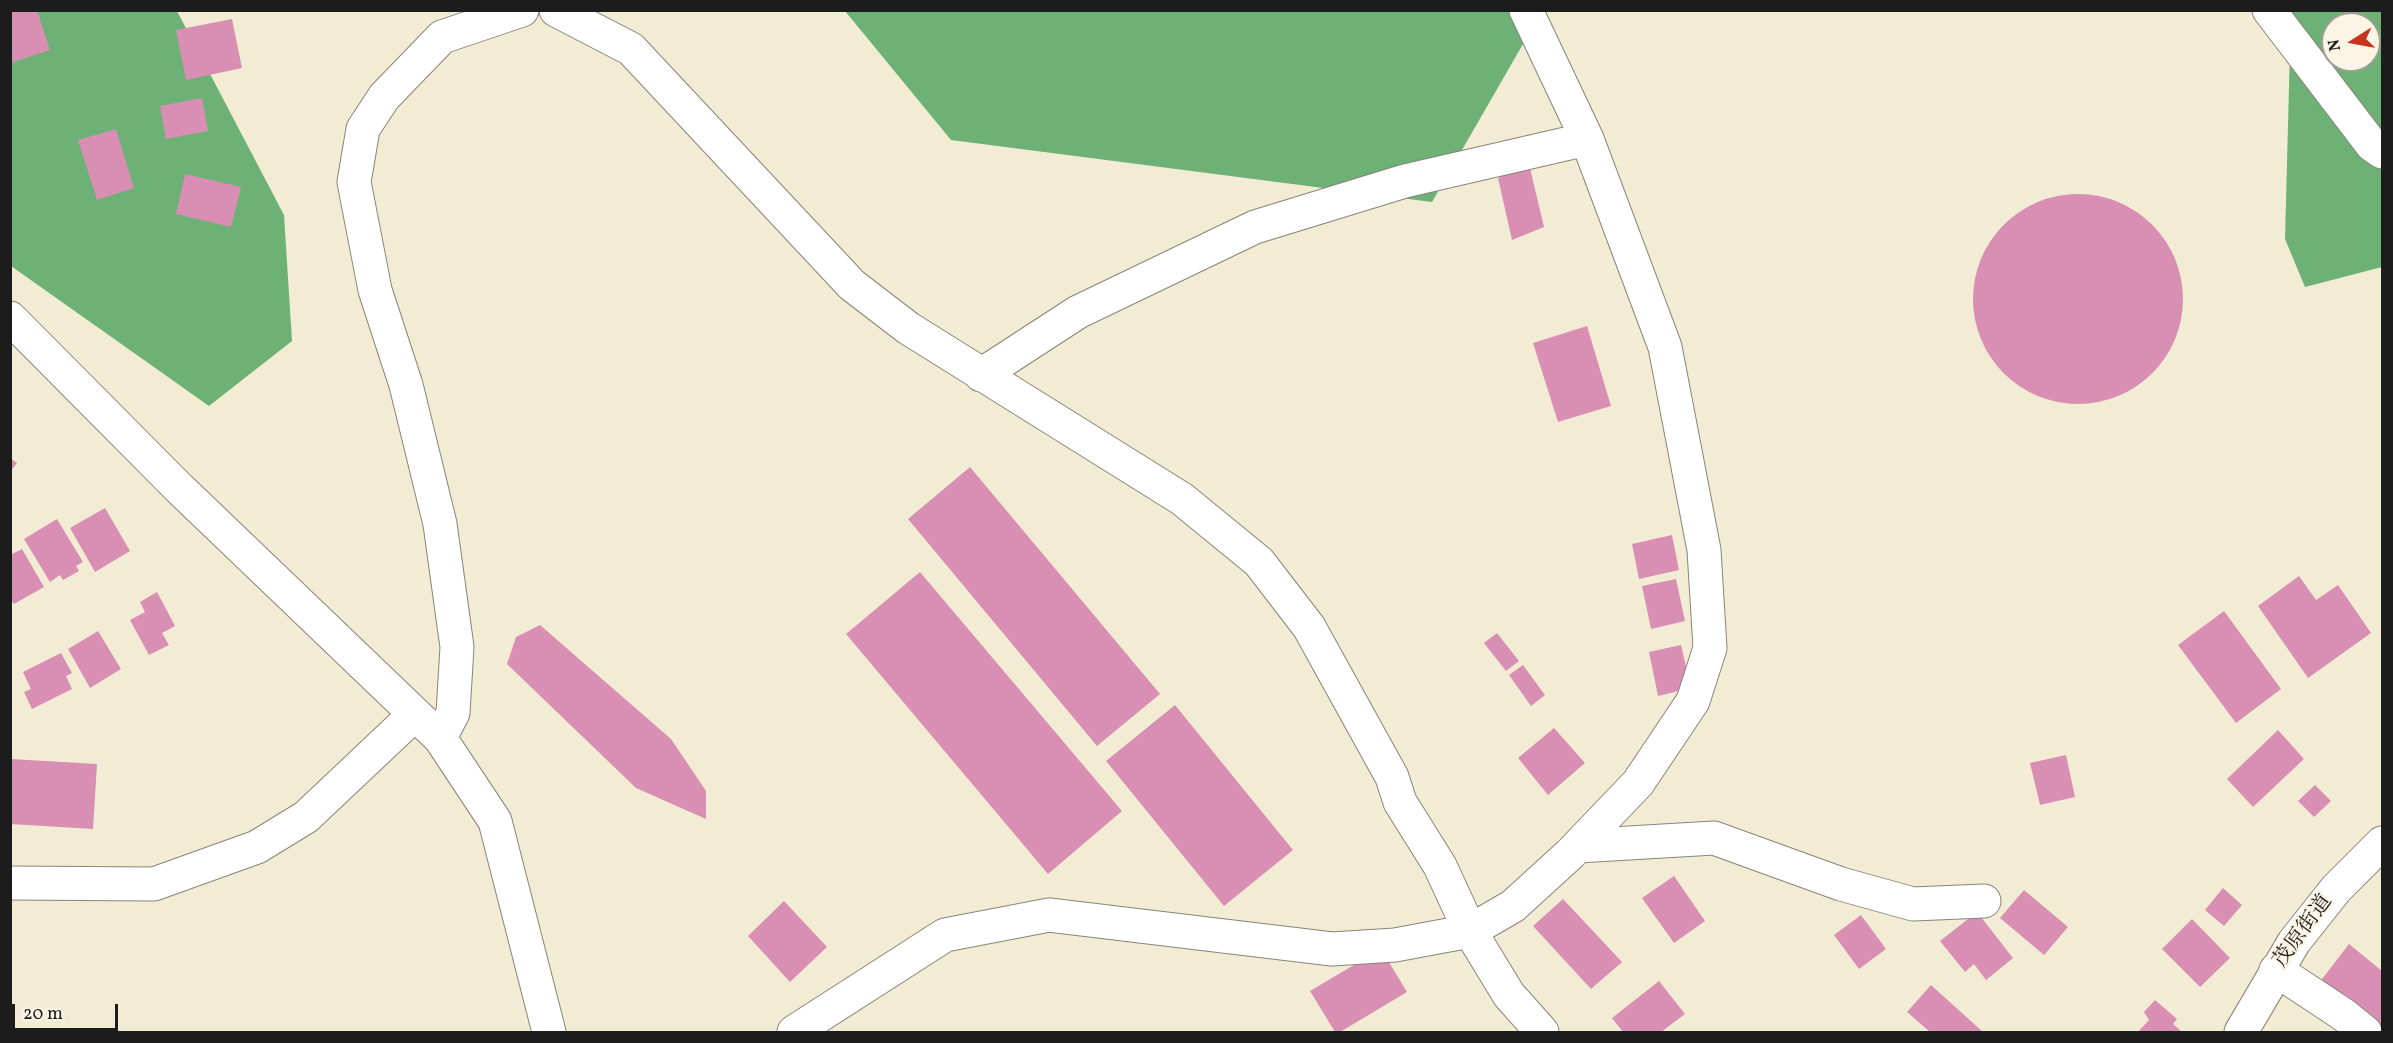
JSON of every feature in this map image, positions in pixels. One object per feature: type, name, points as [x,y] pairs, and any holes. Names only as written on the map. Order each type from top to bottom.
[{"type":"street","points":[[440,738],[453,713],[457,647],[440,524],[406,385],[375,290],[354,182],[363,129],[384,97],[442,37],[522,10]]},
{"type":"street","points":[[556,10],[631,50],[852,285],[908,328],[1182,499],[1259,562],[1309,627],[1392,777],[1400,802],[1440,866],[1470,931],[1509,995],[1542,1032]]},
{"type":"street","points":[[794,1032],[945,935],[1049,915],[1332,949],[1395,945],[1470,931],[1513,906],[1578,846],[1638,783],[1693,701],[1710,648],[1704,550],[1665,348],[1587,138],[1526,10]]},
{"type":"street","points":[[2270,10],[2372,146],[2382,152]]},
{"type":"street","points":[[981,375],[1078,312],[1255,227],[1405,181],[1587,138]]},
{"type":"street","points":[[10,318],[179,488],[440,738],[495,821],[549,1032]]},
{"type":"street","points":[[10,883],[154,884],[257,847],[306,816],[414,715]]},
{"type":"street","points":[[1578,846],[1714,838],[1841,884],[1913,904],[1984,901]]},
{"type":"street","name":"茂原街道","points":[[2241,1032],[2294,942],[2336,889],[2382,843]]},
{"type":"street","points":[[2276,970],[2344,1014],[2365,1032]]},
{"type":"green space","points":[[11,11],[177,11],[284,215],[292,341],[209,406],[11,266]]},
{"type":"green space","points":[[845,11],[1542,11],[1432,202],[951,140]]},
{"type":"green space","points":[[2291,11],[2382,11],[2382,267],[2305,287],[2285,239]]},
{"type":"building","points":[[17,10],[37,10],[50,50],[10,63],[10,13]]},
{"type":"building","points":[[232,19],[242,68],[186,80],[176,30]]},
{"type":"building","points":[[202,98],[208,131],[166,139],[160,106]]},
{"type":"building","points":[[116,129],[134,188],[97,200],[78,140]]},
{"type":"building","points":[[1529,164],[1544,227],[1512,240],[1498,178]]},
{"type":"building","points":[[185,174],[241,187],[231,227],[176,214]]},
{"type":"building","points":[[2078,194],[2098,196],[2118,202],[2136,212],[2152,225],[2165,241],[2175,259],[2181,279],[2183,299],[2181,319],[2175,339],[2165,357],[2152,373],[2136,386],[2118,396],[2098,402],[2078,404],[2058,402],[2038,396],[2020,386],[2004,373],[1991,357],[1981,339],[1975,319],[1973,299],[1975,279],[1981,259],[1991,241],[2004,225],[2020,212],[2038,202],[2058,196]]},
{"type":"building","points":[[1587,326],[1611,406],[1558,422],[1533,343]]},
{"type":"building","points":[[10,458],[17,463],[10,472]]},
{"type":"building","points":[[970,467],[1160,694],[1097,746],[908,519]]},
{"type":"building","points":[[105,508],[130,551],[95,572],[70,528]]},
{"type":"building","points":[[57,519],[83,562],[76,566],[79,571],[63,580],[60,575],[50,582],[24,539]]},
{"type":"building","points":[[1672,535],[1679,570],[1639,579],[1632,544]]},
{"type":"building","points":[[22,549],[44,587],[14,604],[10,598],[10,555]]},
{"type":"building","points":[[920,572],[1122,811],[1048,874],[846,634]]},
{"type":"building","points":[[2299,576],[2316,600],[2338,585],[2371,633],[2308,678],[2258,606]]},
{"type":"building","points":[[1676,579],[1685,621],[1651,629],[1642,586]]},
{"type":"building","points":[[157,592],[175,626],[162,633],[169,645],[149,655],[130,620],[145,612],[140,602]]},
{"type":"building","points":[[2224,611],[2281,689],[2236,723],[2178,645]]},
{"type":"building","points":[[540,625],[671,739],[706,791],[706,819],[636,788],[507,664],[516,637]]},
{"type":"building","points":[[98,631],[121,669],[90,688],[68,649]]},
{"type":"building","points":[[1497,633],[1519,661],[1506,671],[1484,643]]},
{"type":"building","points":[[1681,645],[1691,688],[1658,696],[1649,652]]},
{"type":"building","points":[[61,653],[72,673],[66,676],[72,689],[32,709],[24,692],[31,689],[23,672]]},
{"type":"building","points":[[1523,665],[1545,695],[1531,706],[1509,675]]},
{"type":"building","points":[[1175,705],[1293,850],[1224,906],[1106,761]]},
{"type":"building","points":[[1554,728],[1585,763],[1548,795],[1518,758]]},
{"type":"building","points":[[2278,730],[2304,759],[2253,807],[2227,779]]},
{"type":"building","points":[[2066,755],[2075,797],[2040,805],[2030,763]]},
{"type":"building","points":[[10,759],[97,764],[93,829],[10,824]]},
{"type":"building","points":[[2315,785],[2331,801],[2314,817],[2298,801]]},
{"type":"building","points":[[1674,876],[1705,921],[1674,943],[1642,898]]},
{"type":"building","points":[[2223,888],[2242,905],[2224,926],[2205,910]]},
{"type":"building","points":[[2024,890],[2068,927],[2044,955],[2000,918]]},
{"type":"building","points":[[1563,899],[1622,962],[1591,989],[1533,926]]},
{"type":"building","points":[[784,901],[827,947],[790,982],[748,936]]},
{"type":"building","points":[[1977,912],[2013,958],[1986,980],[1974,964],[1965,972],[1940,941]]},
{"type":"building","points":[[1861,915],[1886,949],[1859,969],[1834,935]]},
{"type":"building","points":[[2192,919],[2230,958],[2200,987],[2162,949]]},
{"type":"building","points":[[2349,944],[2382,971],[2382,1025],[2376,1032],[2316,987]]},
{"type":"building","points":[[1381,949],[1407,992],[1340,1032],[1335,1032],[1310,991]]},
{"type":"building","points":[[1659,981],[1685,1014],[1661,1032],[1623,1032],[1612,1018]]},
{"type":"building","points":[[1931,985],[1983,1032],[1930,1032],[1907,1012]]},
{"type":"building","points":[[2155,1000],[2177,1019],[2173,1024],[2182,1032],[2138,1032],[2149,1020],[2144,1012]]}]
